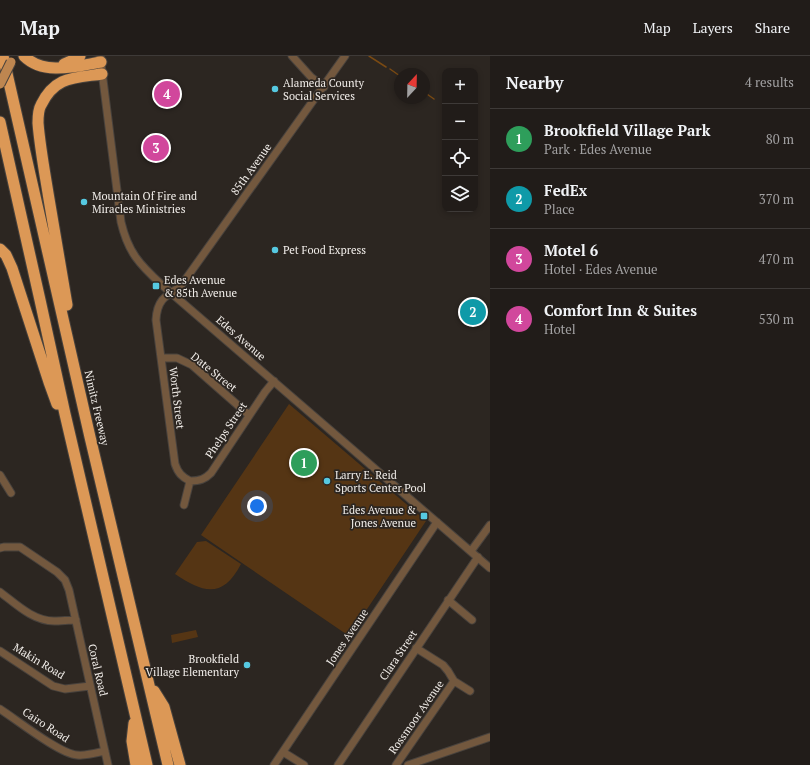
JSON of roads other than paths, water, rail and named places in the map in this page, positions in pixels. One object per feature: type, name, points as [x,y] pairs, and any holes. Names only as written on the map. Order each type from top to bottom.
[{"type":"highway","points":[[24,56],[36,65],[46,67],[68,68],[101,64]]},
{"type":"highway","points":[[46,67],[63,65],[80,56]]},
{"type":"highway","name":"Nimitz Freeway","points":[[7,59],[90,437],[168,765]]},
{"type":"highway","points":[[90,437],[46,182],[38,122],[41,105],[47,95],[60,82],[101,64]]},
{"type":"highway","points":[[0,122],[64,414],[147,765]]},
{"type":"highway","points":[[0,136],[6,149]]},
{"type":"highway","points":[[0,249],[6,255],[12,268],[55,400],[64,414]]},
{"type":"highway","points":[[149,684],[164,707],[180,765]]},
{"type":"highway","points":[[135,716],[132,740],[136,765]]},
{"type":"main road","points":[[0,84],[7,59]]},
{"type":"street","points":[[292,56],[306,73],[324,87]]},
{"type":"street","name":"85th Avenue","points":[[171,292],[180,287],[345,56]]},
{"type":"street","name":"Edes Avenue","points":[[101,64],[121,222],[124,236],[138,261],[147,272],[490,568]]},
{"type":"street","name":"Worth Street","points":[[171,292],[164,297],[156,313],[156,320],[175,464],[183,477],[190,481]]},
{"type":"street","name":"Date Street","points":[[161,358],[177,358],[192,365],[249,415]]},
{"type":"street","name":"Phelps Street","points":[[190,481],[198,481],[206,478],[212,473],[249,415],[274,381]]},
{"type":"street","points":[[0,475],[11,493]]},
{"type":"street","points":[[184,505],[190,481]]},
{"type":"street","name":"Jones Avenue","points":[[274,765],[437,522]]},
{"type":"street","points":[[471,551],[490,525]]},
{"type":"street","name":"Coral Road","points":[[0,548],[20,547],[57,572],[65,580],[69,590],[76,620],[108,765]]},
{"type":"street","name":"Clara Street","points":[[338,765],[478,557]]},
{"type":"street","points":[[0,592],[32,615],[42,620],[53,622],[76,620]]},
{"type":"street","points":[[448,600],[472,620]]},
{"type":"street","points":[[416,648],[443,665],[448,670],[454,681],[470,691]]},
{"type":"street","name":"Makin Road","points":[[0,651],[53,686],[65,689],[90,686]]},
{"type":"street","name":"Rossmoor Avenue","points":[[396,765],[454,681]]},
{"type":"street","name":"Cairo Road","points":[[0,709],[63,751],[76,755],[88,755],[105,751]]},
{"type":"street","points":[[408,765],[490,737]]},
{"type":"street","points":[[284,752],[304,765]]},
{"type":"waterway","points":[[369,56],[386,67]]},
{"type":"waterway","points":[[390,69],[394,72]]},
{"type":"waterway","points":[[430,96],[434,99]]},
{"type":"place","name":"Alameda County Social Services","points":[[275,89]]},
{"type":"place","name":"Comfort Inn & Suites","points":[[167,94]]},
{"type":"place","name":"Motel 6","points":[[156,148]]},
{"type":"place","name":"Mountain Of Fire and Miracles Ministries","points":[[84,202]]},
{"type":"place","name":"Pet Food Express","points":[[275,250]]},
{"type":"place","name":"Edes Avenue & 85th Avenue","points":[[156,286]]},
{"type":"place","name":"FedEx","points":[[473,312]]},
{"type":"place","name":"Brookfield Village Park","points":[[304,463]]},
{"type":"place","name":"Larry E. Reid Sports Center Pool","points":[[327,481]]},
{"type":"place","name":"Edes Avenue & Jones Avenue","points":[[424,516]]},
{"type":"place","name":"Brookfield Village Elementary","points":[[247,665]]}]
